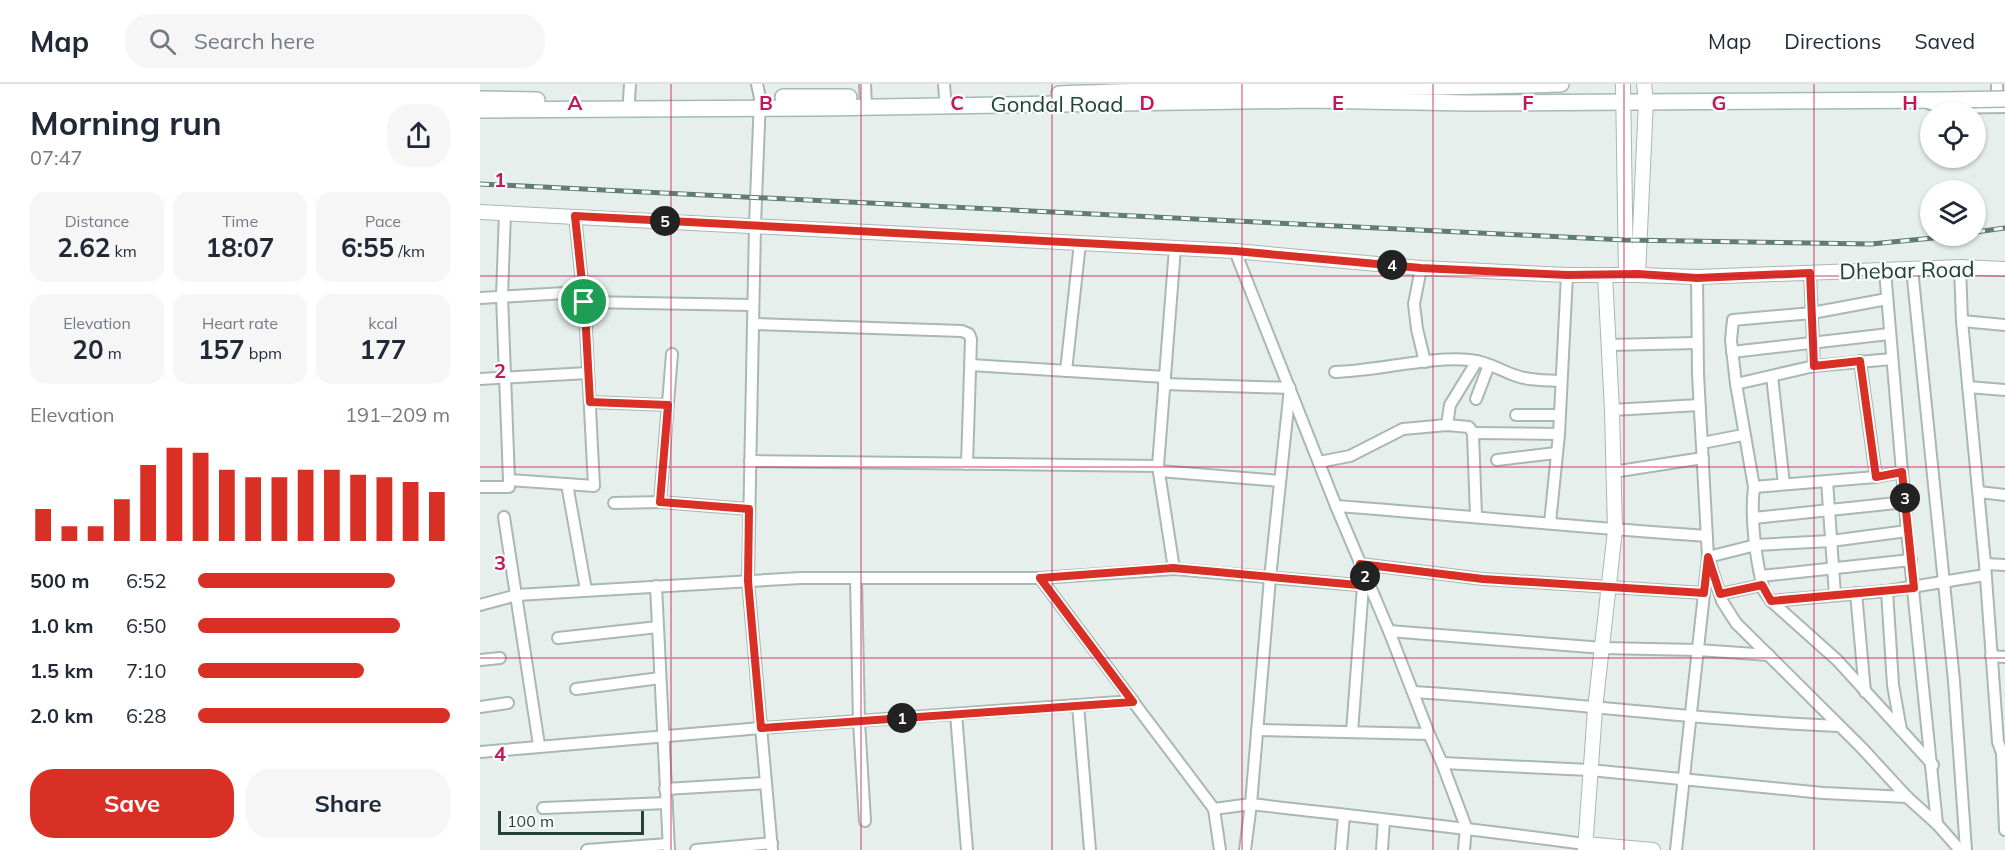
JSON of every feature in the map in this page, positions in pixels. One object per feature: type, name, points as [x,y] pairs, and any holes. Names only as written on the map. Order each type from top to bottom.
[{"type":"main road","name":"Gondal Road","points":[[480,99],[629,100],[865,96],[1309,100],[1561,84]]},
{"type":"main road","name":"Gondal Road","points":[[865,96],[944,90],[1148,87],[1468,91],[1624,101],[1946,100],[2002,104]]},
{"type":"main road","name":"Gondal Road","points":[[480,110],[759,97]]},
{"type":"street","points":[[629,100],[630,84]]},
{"type":"street","points":[[1623,84],[1632,275]]},
{"type":"street","points":[[1632,275],[1646,101],[1644,84]]},
{"type":"street","points":[[1922,100],[1943,108],[2002,104],[1996,84]]},
{"type":"street","points":[[696,850],[772,847],[748,581],[759,97]]},
{"type":"street","name":"Dhebar Road","points":[[480,212],[1235,251],[1421,268],[1567,275],[1697,278],[1960,267],[2005,269]]},
{"type":"street","points":[[480,487],[509,487],[502,296],[506,213]]},
{"type":"street","points":[[509,480],[594,486],[583,297],[575,216]]},
{"type":"street","points":[[1066,371],[1080,243]]},
{"type":"street","points":[[1173,568],[1158,469],[1175,248]]},
{"type":"street","points":[[1235,251],[1360,564],[1366,586],[1389,631],[1442,763],[1466,828],[1464,850]]},
{"type":"street","points":[[1960,267],[1962,321],[1979,492],[1998,742],[2003,754],[2005,830]]},
{"type":"street","points":[[1421,268],[1414,304],[1425,362]]},
{"type":"street","points":[[1912,269],[1956,703],[1966,850]]},
{"type":"street","points":[[1885,271],[1907,531],[1933,765],[1937,824]]},
{"type":"street","points":[[1810,273],[1814,366]]},
{"type":"street","points":[[1550,523],[1559,434],[1567,275]]},
{"type":"street","points":[[1585,847],[1595,708],[1615,530],[1605,275]]},
{"type":"street","points":[[1676,850],[1708,557],[1699,405],[1697,278]]},
{"type":"street","points":[[480,298],[583,297],[753,304]]},
{"type":"street","points":[[1887,299],[1812,313],[1733,320],[1732,351],[1743,435],[1754,488],[1752,501],[1756,545],[1762,581],[1771,601],[1837,660],[1933,765]]},
{"type":"street","points":[[1962,321],[2005,325]]},
{"type":"street","points":[[753,324],[963,331],[969,334],[971,365],[967,465]]},
{"type":"street","points":[[1732,351],[1889,334]]},
{"type":"street","points":[[1608,345],[1697,343]]},
{"type":"street","points":[[660,502],[672,354]]},
{"type":"street","points":[[1736,384],[1814,366],[1892,359]]},
{"type":"street","points":[[1335,372],[1425,362],[1469,360],[1525,378],[1560,381]]},
{"type":"street","points":[[1447,425],[1450,405],[1477,361]]},
{"type":"street","points":[[1860,361],[1876,477]]},
{"type":"street","points":[[971,365],[1066,371],[1165,381],[1290,388]]},
{"type":"street","points":[[1476,399],[1489,365]]},
{"type":"street","points":[[480,379],[588,373]]},
{"type":"street","points":[[1772,376],[1784,484]]},
{"type":"street","points":[[1968,387],[2005,390]]},
{"type":"street","points":[[1245,850],[1290,388]]},
{"type":"street","points":[[590,402],[668,405]]},
{"type":"street","points":[[1612,410],[1699,405]]},
{"type":"street","points":[[1516,415],[1559,415]]},
{"type":"street","points":[[1319,462],[1350,456],[1403,429],[1447,425],[1469,427],[1473,433],[1476,516]]},
{"type":"street","points":[[1473,433],[1559,434]]},
{"type":"street","points":[[1702,443],[1743,435]]},
{"type":"street","points":[[1497,460],[1556,453]]},
{"type":"street","points":[[1613,472],[1703,458]]},
{"type":"street","points":[[750,461],[1158,469],[1280,481]]},
{"type":"street","points":[[1754,488],[1876,477],[1902,472]]},
{"type":"street","points":[[1827,481],[1835,595]]},
{"type":"street","points":[[567,484],[586,590]]},
{"type":"street","points":[[1979,492],[2005,495]]},
{"type":"street","points":[[614,502],[660,502],[749,509]]},
{"type":"street","points":[[1754,518],[1906,502]]},
{"type":"street","points":[[1336,506],[1707,536]]},
{"type":"street","points":[[504,517],[539,745]]},
{"type":"street","points":[[1708,557],[1756,545],[1831,541],[1907,531]]},
{"type":"street","points":[[1708,557],[1728,613],[1960,850]]},
{"type":"street","points":[[1720,594],[1762,581],[1834,569],[1911,560]]},
{"type":"street","points":[[1360,564],[1483,579],[1704,593]]},
{"type":"street","points":[[1771,601],[1914,588],[1943,583],[1985,569],[2005,566]]},
{"type":"street","points":[[480,605],[517,595],[748,581],[856,578],[1040,578],[1173,568],[1366,586]]},
{"type":"street","points":[[856,578],[859,721],[865,821]]},
{"type":"street","points":[[1040,578],[1214,809],[1220,850]]},
{"type":"street","points":[[587,850],[668,847],[656,586]]},
{"type":"street","points":[[1352,732],[1366,586]]},
{"type":"street","points":[[1887,591],[1893,685],[1900,730]]},
{"type":"street","points":[[1856,593],[1866,692]]},
{"type":"street","points":[[558,638],[658,627]]},
{"type":"street","points":[[1389,631],[1603,648],[1769,654]]},
{"type":"street","points":[[1991,656],[2005,657]]},
{"type":"street","points":[[480,660],[500,658]]},
{"type":"street","points":[[576,689],[660,678]]},
{"type":"street","points":[[1414,692],[1838,726]]},
{"type":"street","points":[[480,752],[539,745],[761,728],[1133,702]]},
{"type":"street","points":[[480,707],[508,703]]},
{"type":"street","points":[[1078,705],[1090,850]]},
{"type":"street","points":[[956,714],[967,850]]},
{"type":"street","points":[[1257,730],[1429,734]]},
{"type":"street","points":[[1442,763],[1590,770],[1823,793],[1906,797]]},
{"type":"street","points":[[665,789],[766,783]]},
{"type":"street","points":[[543,808],[667,802]]},
{"type":"street","points":[[1214,809],[1251,804],[1466,828],[1585,847],[1653,850]]},
{"type":"street","points":[[1341,850],[1344,815]]},
{"type":"street","points":[[1382,850],[1384,820]]},
{"type":"railway","points":[[480,184],[1625,240],[1871,244],[1920,239]]},
{"type":"railway","points":[[1986,231],[2005,228]]},
{"type":"route","points":[[575,216],[1235,251],[1421,268],[1567,275],[1638,274],[1697,278],[1810,273],[1814,366],[1860,361],[1876,477],[1902,472],[1914,588],[1771,601],[1762,585],[1720,594],[1708,557],[1704,593],[1483,579],[1360,564],[1369,586],[1173,568],[1040,578],[1133,702],[761,728],[748,581],[749,509],[660,502],[668,405],[590,402],[584,302],[575,216]]}]
